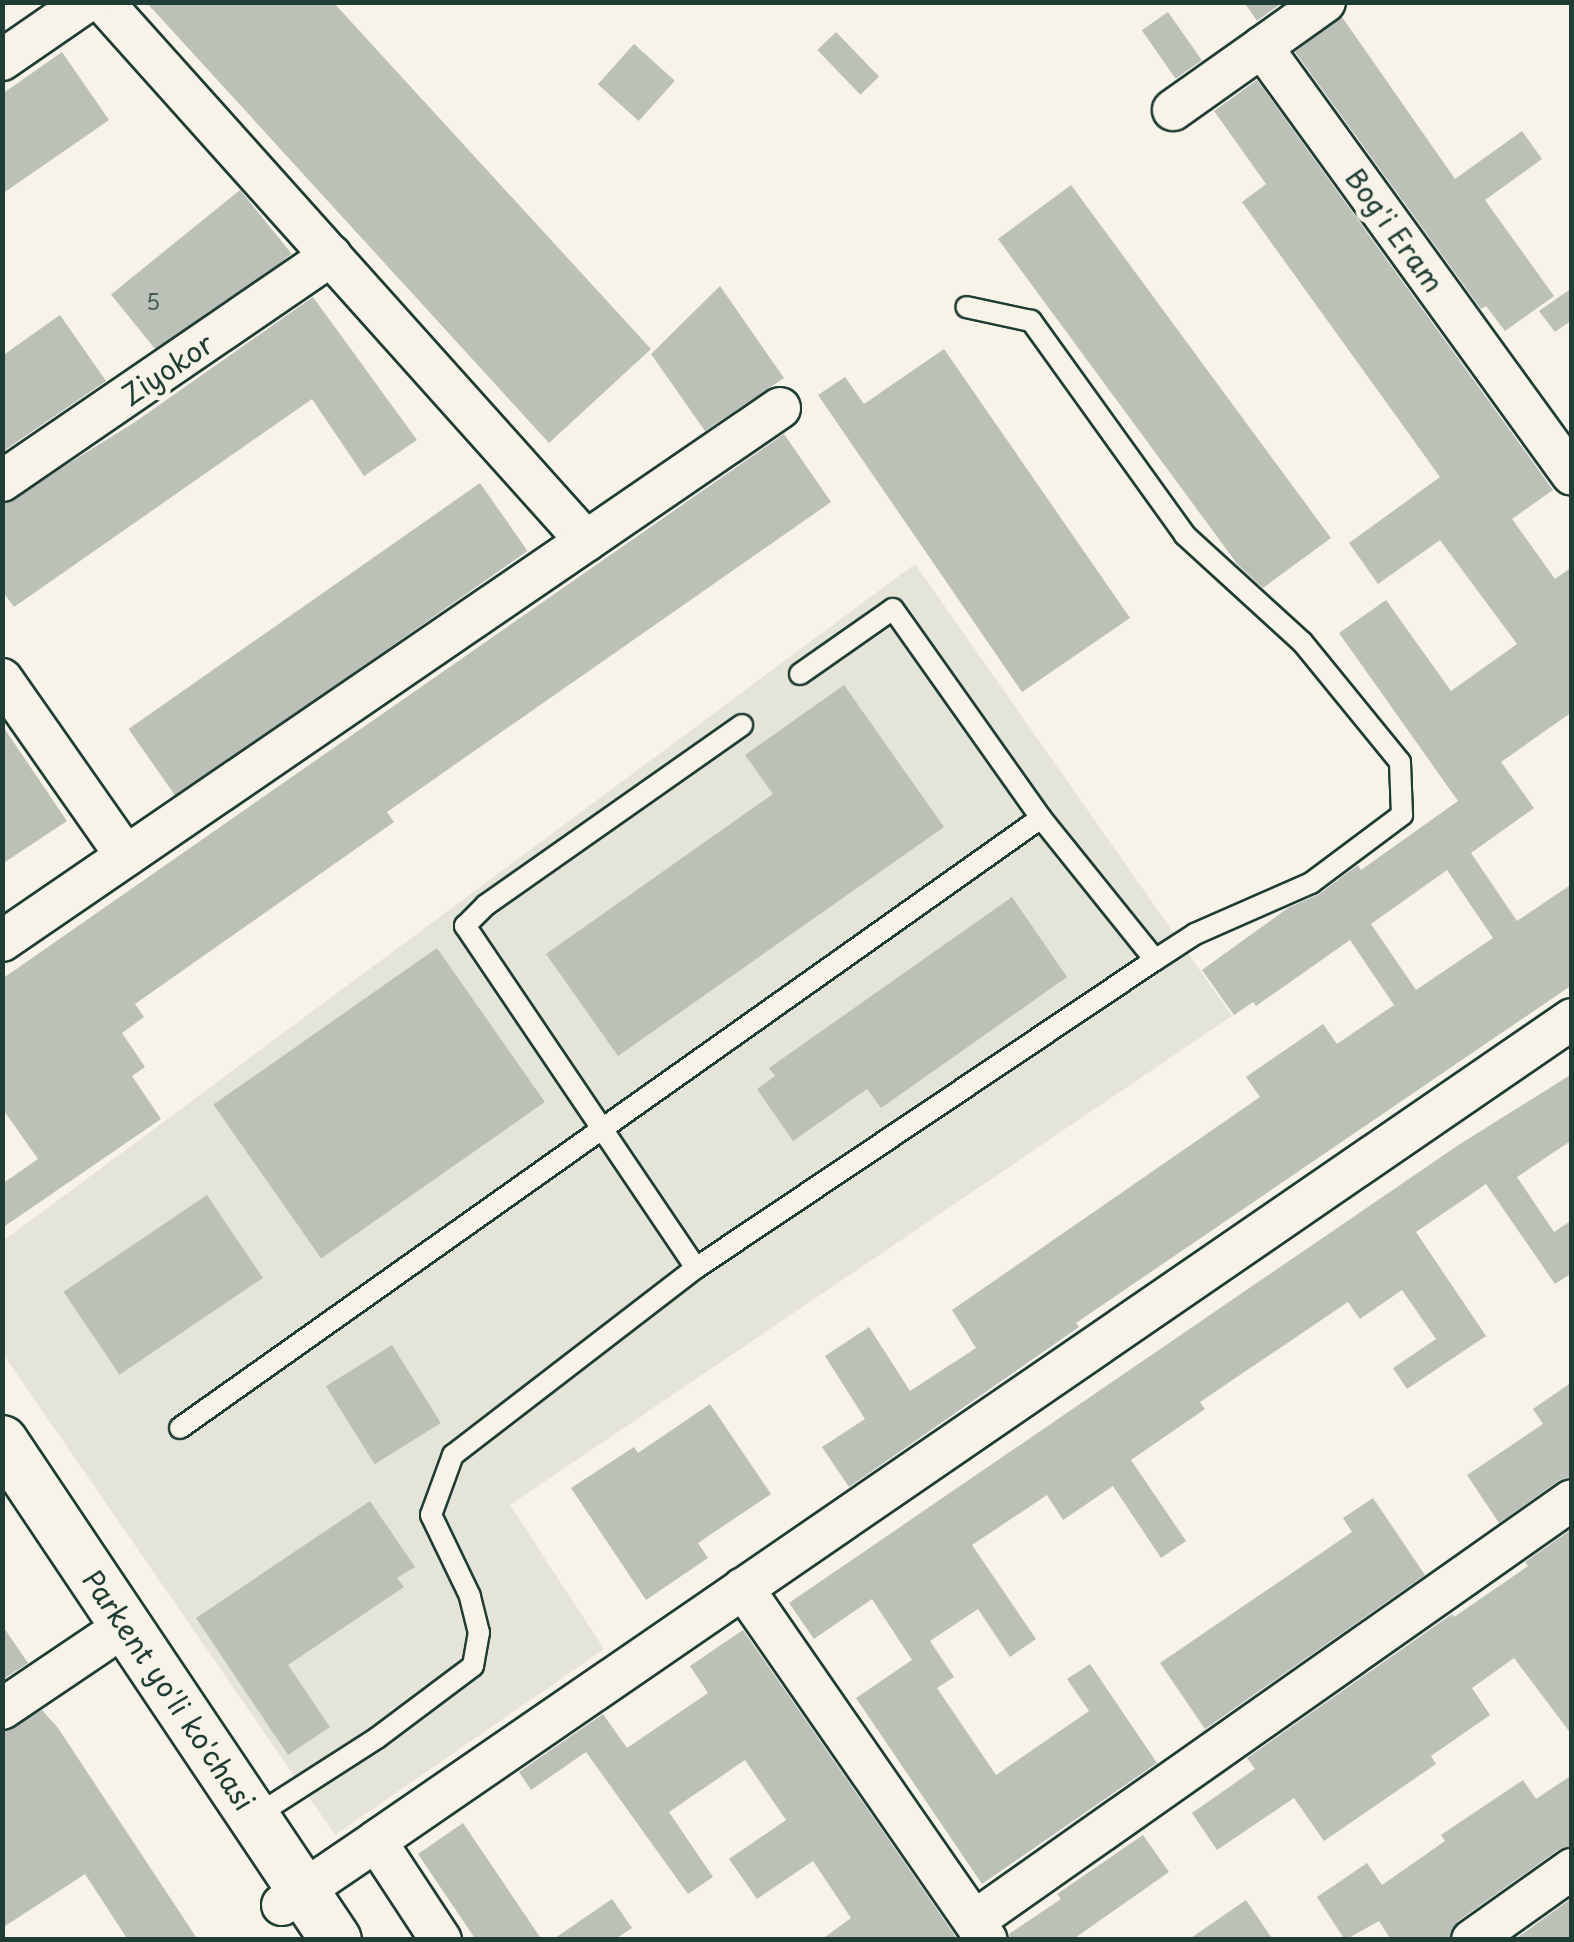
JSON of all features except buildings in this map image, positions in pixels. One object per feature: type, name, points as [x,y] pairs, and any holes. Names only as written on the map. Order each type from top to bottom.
[{"type":"street","points":[[2,60],[86,2]]},
{"type":"street","points":[[103,2],[586,540]]},
{"type":"street","points":[[1173,110],[1324,2]]},
{"type":"street","name":"Bog'i Eram","points":[[1262,47],[1572,475]]},
{"type":"street","name":"Ziyokor","points":[[2,481],[331,256]]},
{"type":"street","points":[[2,941],[780,408]]},
{"type":"street","points":[[2,679],[126,856]]},
{"type":"street","points":[[297,1912],[376,1841],[1572,1020]]},
{"type":"street","name":"Parkent yo'li ko'chasi","points":[[2,1441],[254,1817],[297,1912]]},
{"type":"street","name":"Parkent yo'li ko'chasi","points":[[2,1494],[297,1912],[336,1940]]},
{"type":"street","points":[[743,1588],[980,1930],[1572,1500]]},
{"type":"street","points":[[2,1710],[103,1641]]},
{"type":"street","points":[[376,1841],[441,1940]]},
{"type":"street","points":[[1472,1940],[1572,1869]]},
{"type":"lane","points":[[254,1817],[377,1738],[472,1666],[479,1633],[470,1596],[430,1515],[453,1455],[696,1268],[1154,960],[1195,934],[1311,883],[1402,815],[1400,762],[1302,642],[1184,535],[1031,321],[966,307]]},
{"type":"lane","points":[[800,674],[893,609],[1042,818],[1154,960]]},
{"type":"lane","points":[[696,1268],[465,926],[486,905],[742,725]]},
{"type":"lane","points":[[180,1428],[1042,818]]},
{"type":"shaded area","points":[[915,564],[1232,1016],[510,1505],[604,1649],[335,1835],[3,1354],[3,1241]]}]
